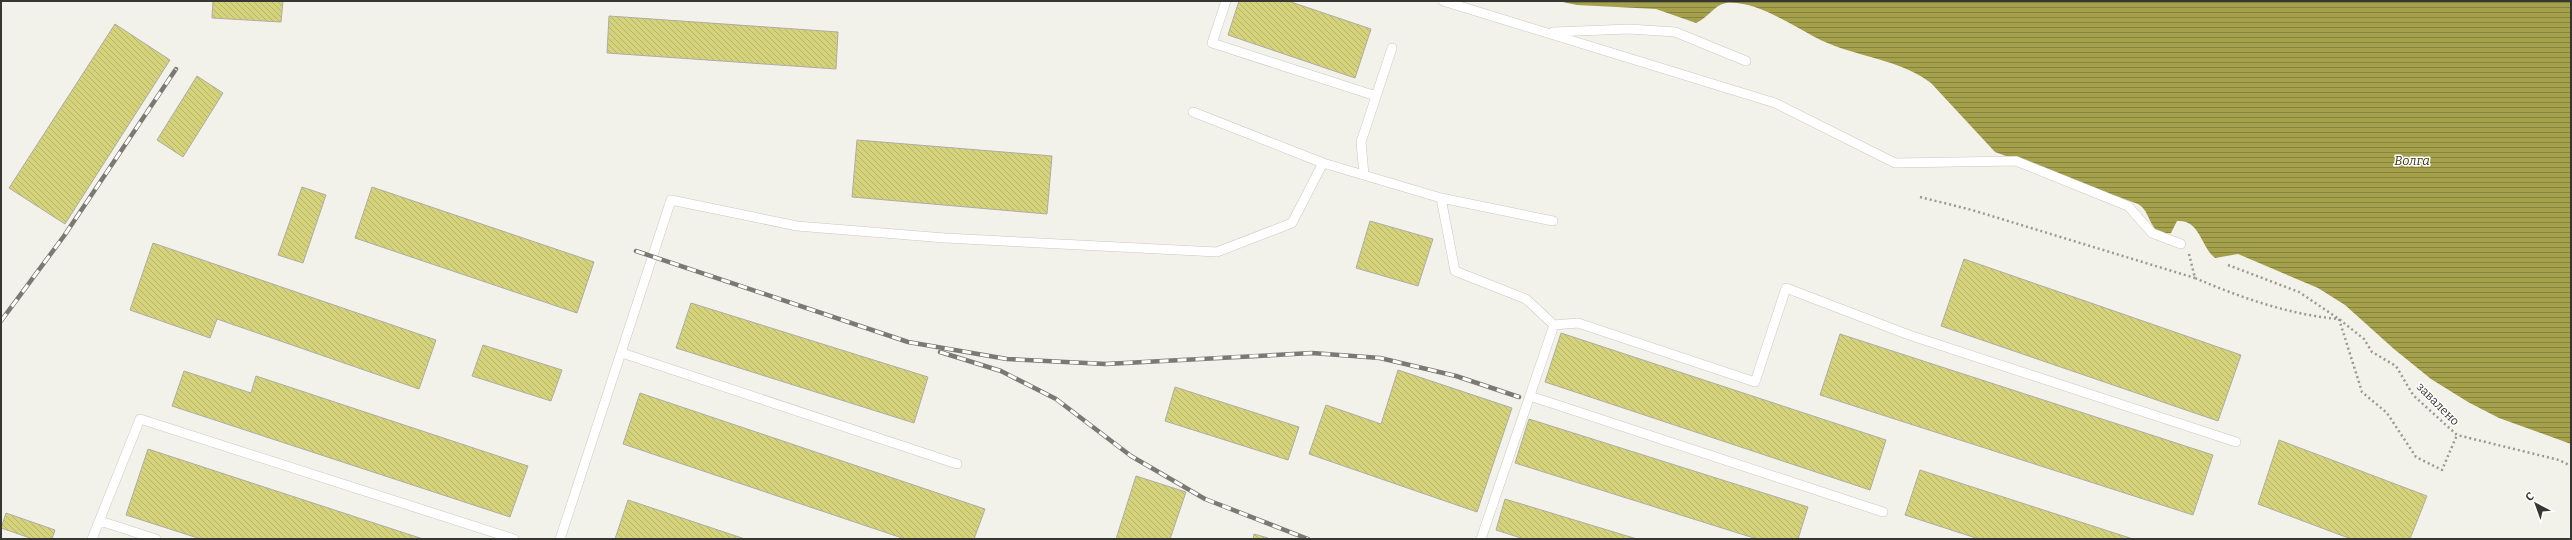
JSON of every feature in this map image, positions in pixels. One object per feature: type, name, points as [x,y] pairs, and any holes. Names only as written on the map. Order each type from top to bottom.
[{"type":"lane","points":[[1226,1],[1212,43],[1376,96]]},
{"type":"lane","points":[[1443,1],[1775,103],[1896,164],[2016,161],[2128,206],[2152,232],[2181,244]]},
{"type":"lane","points":[[1546,32],[1629,29],[1675,32],[1746,61]]},
{"type":"lane","points":[[1364,175],[1361,142],[1392,48]]},
{"type":"lane","points":[[1193,112],[1323,163],[1441,198],[1553,221]]},
{"type":"lane","points":[[560,539],[622,354],[671,200],[797,226],[945,238],[1217,252],[1292,223],[1323,163]]},
{"type":"lane","points":[[1441,198],[1455,272],[1526,299],[1554,325],[1578,323],[1755,382],[1786,288],[1909,335],[2236,442]]},
{"type":"lane","points":[[1481,539],[1554,325]]},
{"type":"lane","points":[[622,354],[957,464]]},
{"type":"lane","points":[[1530,396],[1883,512]]},
{"type":"lane","points":[[92,539],[140,419],[514,539]]},
{"type":"lane","points":[[100,521],[156,539]]},
{"type":"path","points":[[1920,197],[1979,212],[2195,278],[2309,317],[2339,319],[2362,392],[2387,413],[2416,457],[2442,470],[2457,435],[2559,460],[2571,466]]},
{"type":"path","points":[[2181,244],[2190,256],[2195,278]]},
{"type":"path","name":"завалено","points":[[2228,265],[2299,292],[2339,319],[2364,339],[2372,352],[2396,366],[2413,395],[2457,435]]},
{"type":"water","name":"Волга","points":[[1558,1],[2571,1],[2571,444],[2499,418],[2468,402],[2431,379],[2394,349],[2345,305],[2318,288],[2238,254],[2215,258],[2210,253],[2191,224],[2177,221],[2171,233],[2158,231],[2151,223],[2146,212],[2138,204],[1995,152],[1931,83],[1909,70],[1822,41],[1768,12],[1740,3],[1722,4],[1696,23],[1656,9],[1577,5]]},
{"type":"building","points":[[213,1],[283,1],[281,22],[212,18]]},
{"type":"building","points":[[1239,1],[1288,1],[1371,29],[1355,78],[1228,35]]},
{"type":"building","points":[[609,16],[838,32],[836,69],[607,53]]},
{"type":"building","points":[[115,24],[170,60],[65,224],[9,188]]},
{"type":"building","points":[[197,76],[223,93],[183,157],[157,140]]},
{"type":"building","points":[[857,140],[1052,156],[1047,214],[852,197]]},
{"type":"building","points":[[302,187],[326,195],[303,263],[278,255]]},
{"type":"building","points":[[372,187],[594,262],[577,313],[355,238]]},
{"type":"building","points":[[1370,221],[1433,239],[1418,286],[1356,268]]},
{"type":"building","points":[[153,243],[436,340],[419,389],[217,319],[210,338],[130,310]]},
{"type":"building","points":[[1964,259],[2241,355],[2218,421],[1941,326]]},
{"type":"building","points":[[691,303],[928,377],[914,423],[676,348]]},
{"type":"building","points":[[1561,333],[1886,440],[1870,490],[1545,382]]},
{"type":"building","points":[[1840,334],[2213,455],[2193,515],[1820,395]]},
{"type":"building","points":[[483,345],[562,370],[551,401],[472,376]]},
{"type":"building","points":[[1398,370],[1512,408],[1477,512],[1309,454],[1326,405],[1381,424]]},
{"type":"building","points":[[184,371],[251,393],[256,376],[528,466],[510,517],[172,406]]},
{"type":"building","points":[[1175,387],[1299,427],[1288,460],[1165,421]]},
{"type":"building","points":[[640,393],[985,509],[974,539],[905,539],[623,444]]},
{"type":"building","points":[[1529,419],[1808,507],[1798,539],[1757,539],[1515,463]]},
{"type":"building","points":[[2279,440],[2427,496],[2410,539],[2351,539],[2258,504]]},
{"type":"building","points":[[148,449],[423,539],[201,539],[126,515]]},
{"type":"building","points":[[1920,470],[2133,539],[1979,539],[1905,515]]},
{"type":"building","points":[[1136,476],[1186,492],[1170,539],[1116,539]]},
{"type":"building","points":[[1505,499],[1637,539],[1524,539],[1496,530]]},
{"type":"building","points":[[628,500],[745,539],[615,539]]},
{"type":"building","points":[[6,513],[55,530],[52,539],[33,539],[1,528]]},
{"type":"building","points":[[1254,534],[1268,538],[1268,539],[1253,539]]},
{"type":"railway","points":[[1,321],[64,236],[176,69]]},
{"type":"railway","points":[[636,251],[908,342],[1007,359],[1106,364],[1312,353],[1380,358],[1456,376],[1519,397]]},
{"type":"railway","points":[[940,352],[1001,371],[1056,399],[1131,456],[1205,499],[1308,539]]}]
